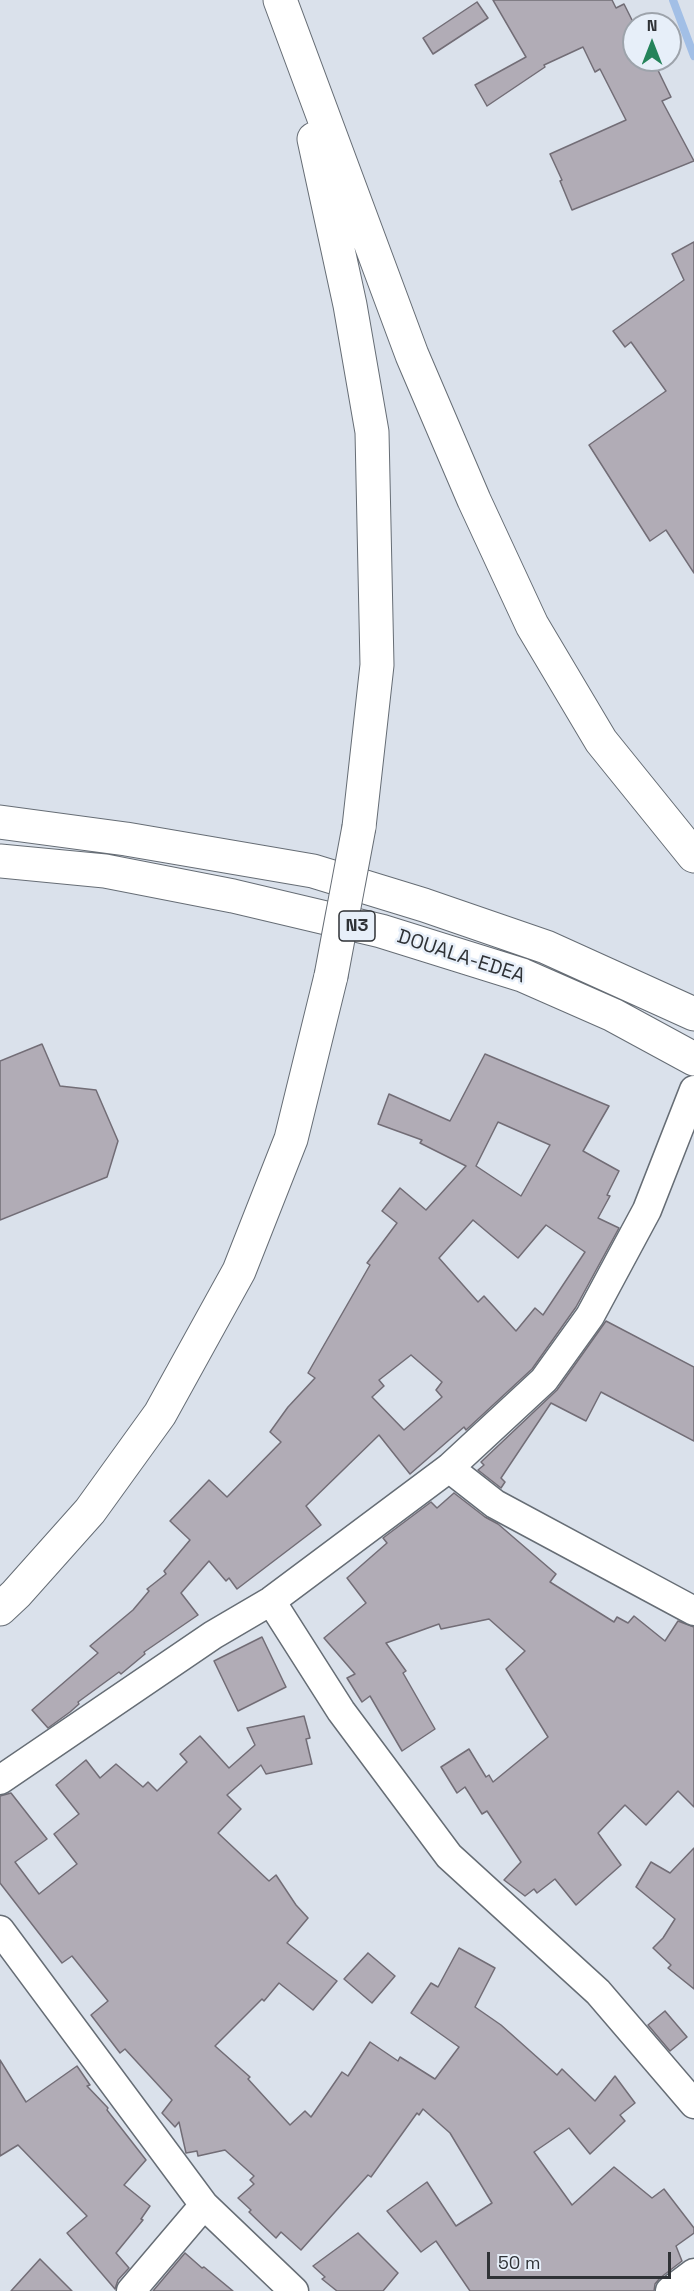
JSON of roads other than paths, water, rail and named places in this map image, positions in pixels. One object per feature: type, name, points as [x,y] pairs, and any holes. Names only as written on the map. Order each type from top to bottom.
[{"type":"highway","points":[[0,1609],[90,1511],[160,1414],[238,1271],[291,1139],[332,976],[359,827],[377,665],[372,432],[350,305],[283,7]]},
{"type":"highway","points":[[283,7],[412,355],[474,500],[532,626],[601,741],[694,856]]},
{"type":"highway","name":"DOUALA-EDEA","points":[[0,822],[126,839],[312,871],[424,905],[546,947],[694,1014]]},
{"type":"highway","name":"DOUALA-EDEA","points":[[0,861],[105,871],[233,896],[381,931],[522,975],[613,1015],[694,1059]]},
{"type":"highway","points":[[0,873],[233,896]]},
{"type":"street","points":[[0,1780],[213,1635],[271,1601],[449,1468],[544,1380],[590,1316],[647,1210],[694,1090]]},
{"type":"street","points":[[449,1468],[495,1504],[694,1611]]},
{"type":"street","points":[[271,1601],[341,1711],[449,1856],[598,1992],[694,2104]]},
{"type":"street","points":[[0,1930],[204,2205],[294,2291]]},
{"type":"street","points":[[130,2291],[204,2205]]},
{"type":"street","points":[[670,2291],[694,2273]]},
{"type":"waterway","points":[[673,0],[694,56]]}]
